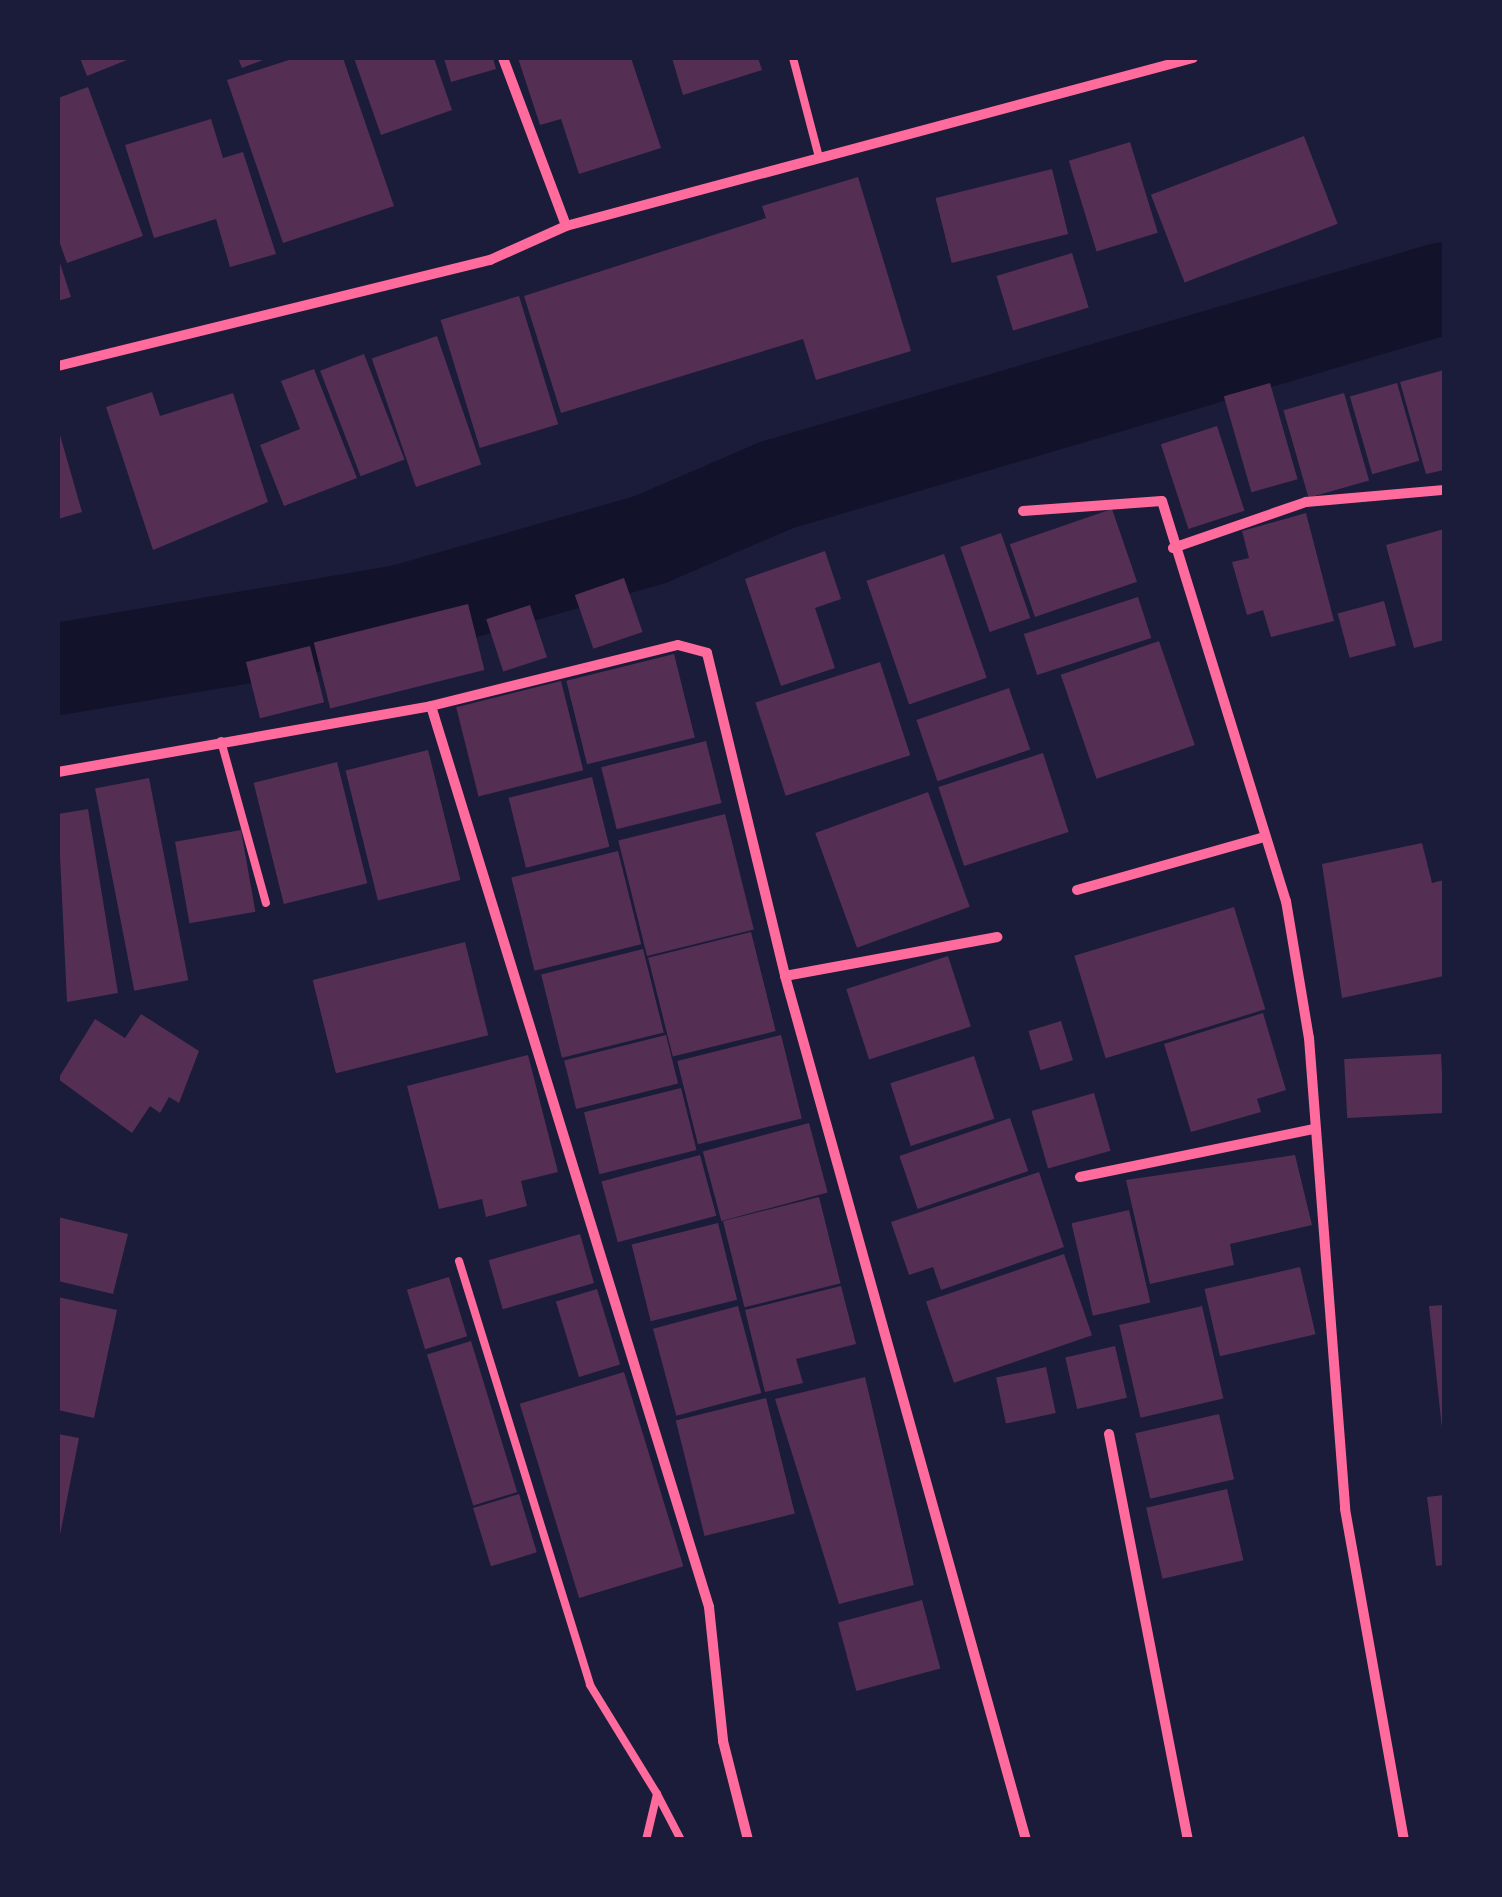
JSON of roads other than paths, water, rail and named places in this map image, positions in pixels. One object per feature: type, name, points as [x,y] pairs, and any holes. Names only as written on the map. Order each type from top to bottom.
[{"type":"street","points":[[503,58],[566,226]]},
{"type":"street","points":[[58,366],[490,260],[566,226],[1193,58]]},
{"type":"street","points":[[1173,548],[1306,502],[1444,490]]},
{"type":"street","points":[[1023,510],[1154,498],[1173,548],[1261,838],[1286,901],[1314,1128],[1346,1509],[1404,1840]]},
{"type":"street","points":[[58,772],[431,706],[678,645],[707,654],[784,976],[1026,1840]]},
{"type":"street","points":[[431,706],[709,1607],[723,1741],[748,1840]]},
{"type":"street","points":[[1077,890],[1261,838]]},
{"type":"street","points":[[784,976],[997,937]]},
{"type":"street","points":[[1080,1177],[1314,1128]]},
{"type":"street","points":[[1109,1434],[1188,1840]]},
{"type":"lane","points":[[793,58],[819,158]]},
{"type":"lane","points":[[221,741],[266,903]]},
{"type":"lane","points":[[458,1261],[590,1685],[681,1840]]},
{"type":"lane","points":[[646,1840],[657,1794]]},
{"type":"waterway","points":[[58,669],[401,611],[649,540],[777,485],[1444,288]]}]
